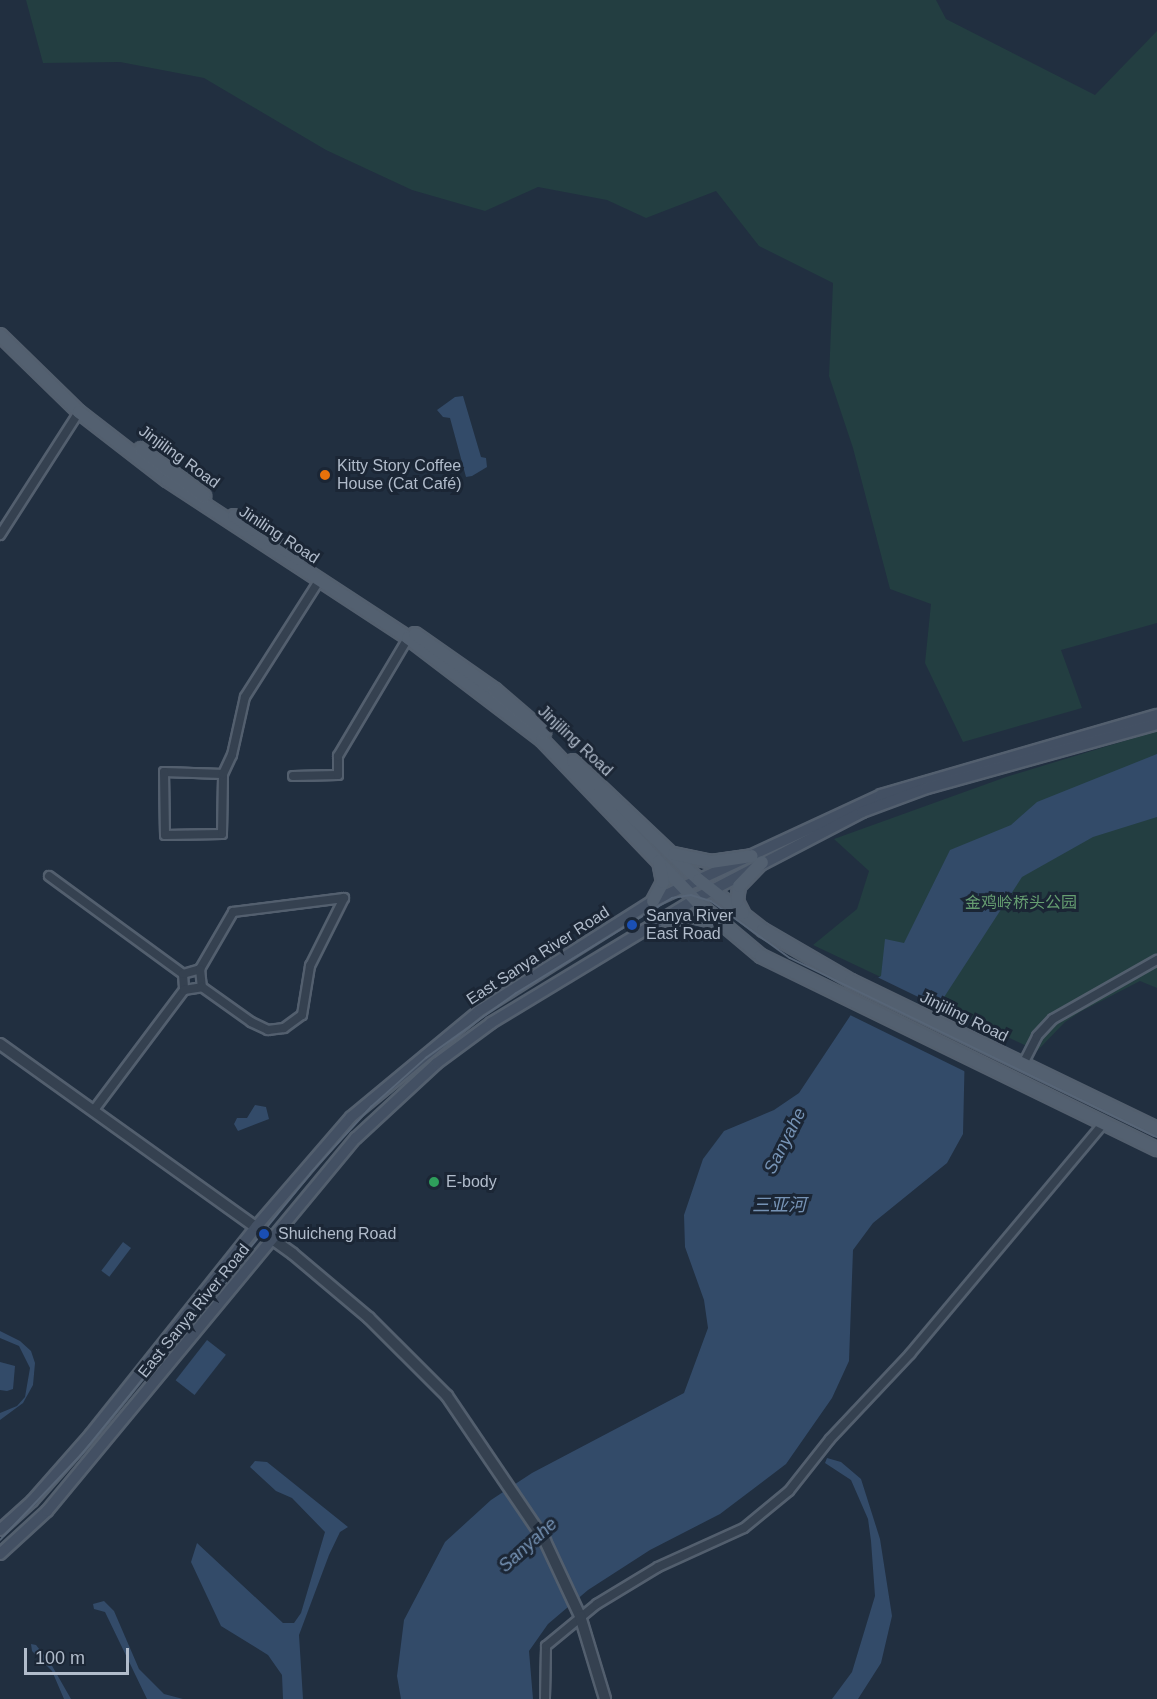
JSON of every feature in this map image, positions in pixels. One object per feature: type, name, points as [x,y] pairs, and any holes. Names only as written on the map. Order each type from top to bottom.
[{"type":"main road","name":"Jinjiling Road","points":[[0,327],[88,408],[167,469],[495,690],[662,854],[683,887],[695,900],[718,922],[761,956],[1157,1149]]},
{"type":"main road","name":"Jiniling Road","points":[[0,336],[79,412],[167,480],[408,638]]},
{"type":"main road","name":"Jinjiling Road","points":[[408,638],[542,740],[662,854],[748,919],[851,981],[1157,1129]]},
{"type":"main road","points":[[711,890],[757,859],[881,795],[1157,716]]},
{"type":"main road","points":[[699,880],[757,859],[862,812],[927,788],[1157,724]]},
{"type":"main road","points":[[654,901],[663,882],[662,854],[702,862],[757,859]]},
{"type":"main road","points":[[748,919],[739,908],[737,893],[757,859]]},
{"type":"main road","name":"East Sanya River Road","points":[[0,1530],[32,1501],[91,1434],[256,1227],[351,1118],[437,1042],[510,990],[654,901],[699,880]]},
{"type":"main road","name":"East Sanya River Road","points":[[0,1554],[47,1511],[361,1133],[437,1063],[521,1004],[711,890]]},
{"type":"main road","points":[[664,920],[694,917],[718,922]]},
{"type":"street","points":[[0,535],[79,412]]},
{"type":"street","points":[[223,774],[164,772],[165,835],[222,834],[223,774],[232,755],[245,697],[319,581]]},
{"type":"street","points":[[293,776],[338,775],[338,756],[408,638]]},
{"type":"street","points":[[50,876],[183,974]]},
{"type":"street","points":[[184,990],[202,987],[251,1022],[268,1030],[284,1028],[302,1015],[310,966],[344,898],[233,912],[200,969],[202,987]]},
{"type":"street","points":[[1023,1064],[1036,1036],[1053,1019],[1157,960]]},
{"type":"street","points":[[183,974],[200,969]]},
{"type":"street","points":[[93,1111],[184,990],[183,974]]},
{"type":"street","points":[[0,1044],[273,1239],[331,1285],[419,1365],[447,1396],[507,1479],[545,1541],[578,1613],[605,1699]]},
{"type":"street","points":[[545,1699],[546,1646],[578,1613],[658,1567],[744,1528],[789,1491],[830,1439],[910,1354],[1104,1123]]},
{"type":"green space","points":[[26,0],[936,0],[946,19],[1095,95],[1157,31],[1157,623],[1061,650],[1082,708],[963,742],[925,663],[931,604],[890,589],[853,448],[829,376],[833,283],[759,246],[716,191],[646,218],[607,200],[538,187],[485,211],[412,190],[326,150],[204,78],[120,62],[43,63]]},
{"type":"green space","name":"金鸡岭桥头公园","points":[[1157,731],[1157,988],[1140,981],[1080,1012],[1065,1022],[1037,1051],[813,945],[857,909],[869,871],[834,839],[1006,777]]},
{"type":"water","points":[[463,396],[481,457],[486,458],[487,467],[466,477],[450,418],[443,417],[437,410],[455,397]]},
{"type":"water","name":"三亚河","points":[[1157,754],[1157,817],[1093,837],[1022,877],[937,1008],[965,1046],[963,1134],[947,1163],[873,1223],[853,1250],[849,1361],[832,1398],[786,1464],[720,1514],[650,1550],[588,1590],[548,1624],[529,1651],[533,1699],[401,1699],[397,1676],[404,1620],[445,1542],[491,1500],[532,1473],[684,1393],[708,1328],[704,1300],[685,1247],[684,1215],[703,1159],[724,1131],[774,1110],[799,1093],[874,980],[881,976],[885,939],[904,943],[950,850],[1011,825],[1037,802]]},
{"type":"water","points":[[255,1105],[266,1107],[269,1119],[238,1131],[234,1124],[237,1118],[247,1118]]},
{"type":"water","points":[[123,1242],[131,1248],[109,1277],[101,1271]]},
{"type":"water","points":[[0,1331],[20,1341],[31,1351],[35,1363],[33,1385],[23,1403],[0,1420],[0,1413],[17,1406],[25,1397],[30,1368],[19,1346],[0,1338]]},
{"type":"water","points":[[207,1340],[226,1355],[195,1395],[176,1380]]},
{"type":"water","points":[[0,1362],[15,1366],[13,1389],[0,1390]]},
{"type":"water","points":[[827,1458],[841,1462],[861,1479],[880,1539],[892,1616],[881,1663],[858,1699],[832,1699],[852,1672],[875,1596],[871,1541],[868,1519],[851,1480],[825,1463]]},
{"type":"water","points":[[255,1461],[267,1462],[348,1527],[340,1532],[329,1555],[299,1635],[303,1699],[283,1699],[282,1675],[268,1655],[221,1626],[191,1562],[197,1543],[283,1623],[294,1623],[301,1613],[325,1532],[292,1498],[276,1491],[250,1467]]},
{"type":"water","points":[[104,1601],[114,1611],[139,1669],[164,1694],[183,1699],[147,1699],[105,1612],[94,1609],[93,1604]]},
{"type":"water","points":[[31,1644],[36,1645],[51,1664],[71,1699],[64,1699],[52,1671],[32,1651]]},
{"type":"pier","points":[[875,976],[941,1008],[968,1045],[968,1073],[848,1014]]},
{"type":"tram line","points":[[0,1540],[82,1454],[310,1174],[371,1107],[426,1058],[515,994],[672,898],[691,895],[711,901],[790,958],[1157,1137]]},
{"type":"place","name":"Kitty Story Coffee House (Cat Café)","points":[[325,475]]},
{"type":"place","name":"Sanya River East Road","points":[[632,925]]},
{"type":"place","name":"E-body","points":[[434,1182]]},
{"type":"place","name":"Shuicheng Road","points":[[264,1234]]},
{"type":"water label","name":"Sanyahe","points":[[785,1141]]},
{"type":"water label","name":"Sanyahe","points":[[528,1545]]}]
